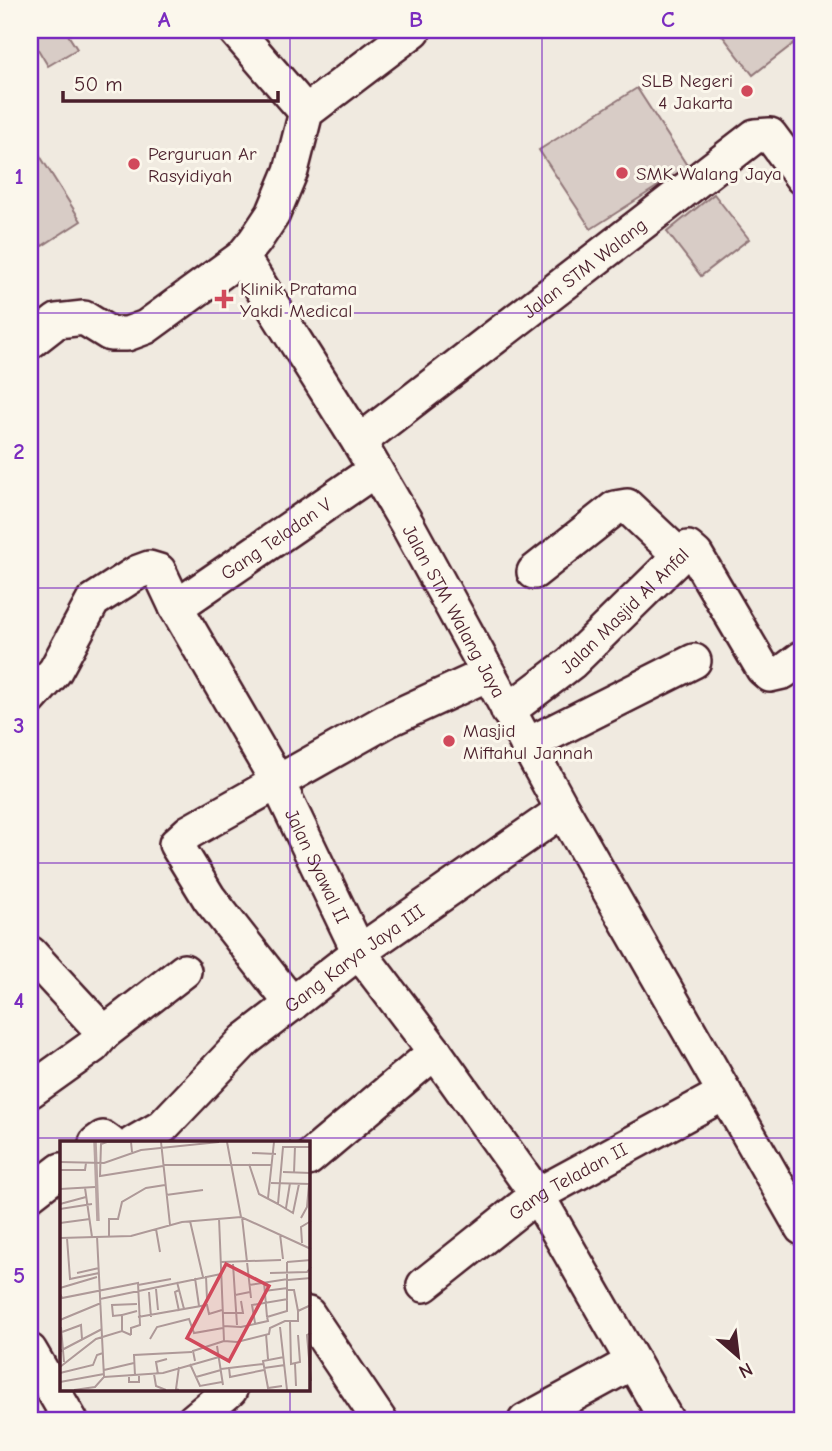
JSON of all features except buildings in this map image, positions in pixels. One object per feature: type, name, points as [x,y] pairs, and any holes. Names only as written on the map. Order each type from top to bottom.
[{"type":"street","points":[[235,30],[306,112]]},
{"type":"street","points":[[30,342],[57,321],[84,318],[110,334],[127,334],[146,327],[242,257],[273,214],[291,171],[306,112],[414,30]]},
{"type":"street","name":"Jalan STM Walang","points":[[367,456],[755,136],[770,135],[802,178]]},
{"type":"street","name":"Jalan STM Walang Jaya","points":[[242,257],[367,456],[563,810],[802,1228]]},
{"type":"street","name":"Gang Teladan V","points":[[176,607],[367,456]]},
{"type":"street","points":[[534,572],[615,508],[627,506],[679,555]]},
{"type":"street","name":"Jalan Masjid Al Anfal","points":[[508,711],[571,663],[688,548],[696,555],[763,670],[770,675],[783,672],[802,658]]},
{"type":"street","name":"Jalan Syawal II","points":[[30,699],[55,671],[93,601],[138,572],[156,568],[163,576],[176,607],[277,780],[359,953],[435,1052],[537,1195],[667,1421]]},
{"type":"street","points":[[527,744],[694,661]]},
{"type":"street","points":[[292,1004],[209,898],[176,844],[188,832],[277,780],[388,720],[488,674]]},
{"type":"street","name":"Gang Karya Jaya III","points":[[143,1141],[169,1135],[245,1040],[359,953],[563,810]]},
{"type":"street","points":[[30,953],[104,1033]]},
{"type":"street","points":[[30,1091],[93,1046],[104,1033],[184,971]]},
{"type":"street","points":[[310,1158],[435,1052]]},
{"type":"street","name":"Gang Teladan II","points":[[424,1285],[537,1195],[725,1093]]},
{"type":"street","points":[[30,1194],[60,1171]]},
{"type":"street","points":[[310,1317],[380,1421]]},
{"type":"street","points":[[30,1352],[71,1421]]},
{"type":"street","points":[[525,1421],[632,1362]]},
{"type":"street","points":[[193,1421],[228,1392]]},
{"type":"shaded area","points":[[30,30],[65,30],[77,49],[48,66],[30,36]]},
{"type":"shaded area","points":[[718,30],[802,30],[802,37],[753,75]]},
{"type":"shaded area","points":[[637,88],[688,167],[591,229],[539,150]]},
{"type":"shaded area","points":[[30,140],[81,221],[42,246],[30,227]]},
{"type":"shaded area","points":[[714,194],[749,239],[701,276],[667,232]]},
{"type":"place","name":"SLB Negeri 4 Jakarta","points":[[747,91]]},
{"type":"place","name":"Perguruan Ar Rasyidiyah","points":[[134,164]]},
{"type":"place","name":"SMK Walang Jaya","points":[[622,173]]},
{"type":"place","name":"Klinik Pratama Yakdi Medical","points":[[224,299]]},
{"type":"place","name":"Masjid Miftahul Jannah","points":[[449,741]]}]
